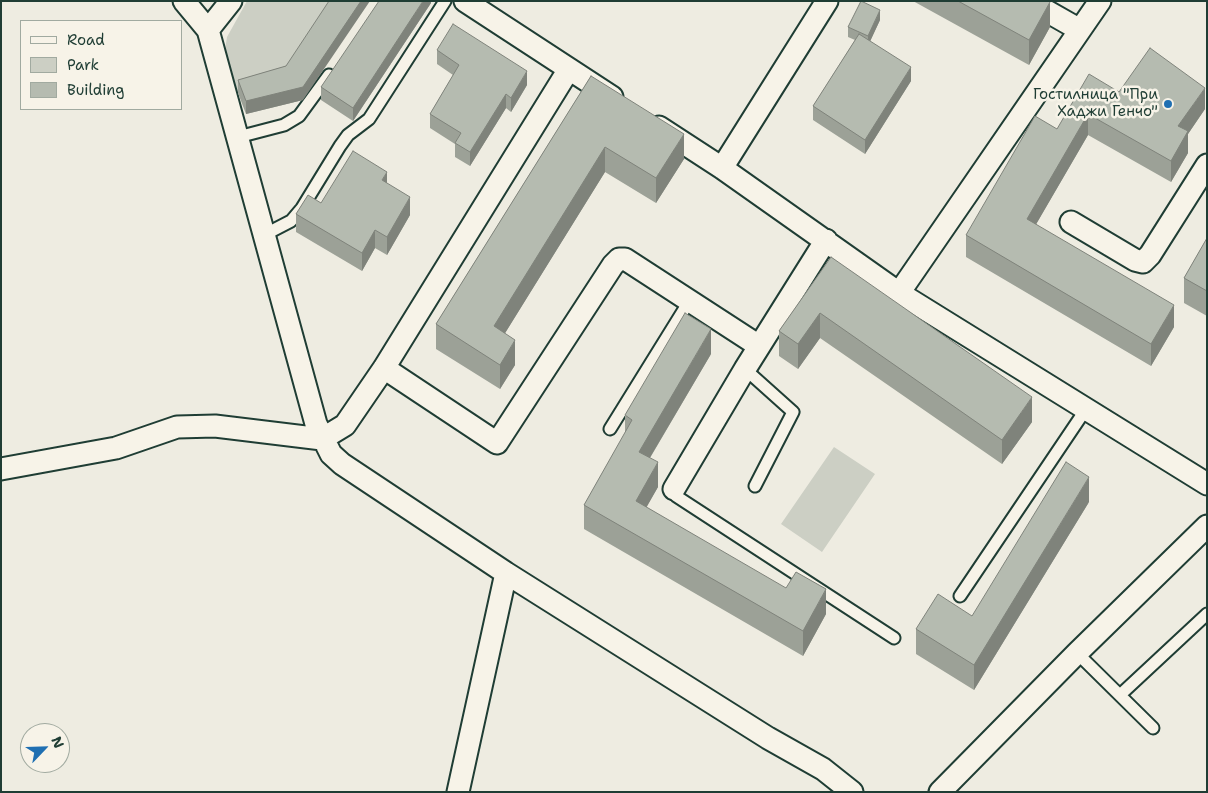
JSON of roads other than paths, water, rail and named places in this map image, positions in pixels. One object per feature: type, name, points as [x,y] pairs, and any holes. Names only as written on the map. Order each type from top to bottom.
[{"type":"street","points":[[184,1],[208,30],[316,424],[331,454],[342,464],[506,574],[768,738],[823,769],[852,792]]},
{"type":"street","points":[[208,30],[231,1]]},
{"type":"street","points":[[465,1],[722,168],[899,293],[1207,484]]},
{"type":"street","points":[[722,168],[826,1]]},
{"type":"street","points":[[1029,1],[1080,30]]},
{"type":"street","points":[[899,293],[1100,1]]},
{"type":"street","points":[[1,469],[116,448],[177,427],[215,426],[322,439],[345,424],[384,368],[569,69]]},
{"type":"street","points":[[1071,222],[1135,260],[1143,262],[1150,255],[1207,165]]},
{"type":"street","points":[[674,489],[759,346],[826,240]]},
{"type":"street","points":[[384,368],[497,443],[613,265],[619,259],[625,259],[759,346]]},
{"type":"street","points":[[940,792],[1077,653],[1207,526]]},
{"type":"street","points":[[462,790],[506,574]]},
{"type":"lane","points":[[264,235],[292,220],[302,208],[348,135],[369,119],[445,1]]},
{"type":"lane","points":[[238,137],[284,125],[299,116],[337,63]]},
{"type":"lane","points":[[610,429],[690,300]]},
{"type":"lane","points":[[745,369],[793,412],[755,486]]},
{"type":"lane","points":[[960,596],[1086,408]]},
{"type":"lane","points":[[674,489],[676,496],[894,638]]},
{"type":"lane","points":[[1120,695],[1207,614]]},
{"type":"lane","points":[[1077,653],[1153,728]]},
{"type":"place","name":"Гостилница \"При Хаджи Генчо\"","points":[[1168,104]]}]
